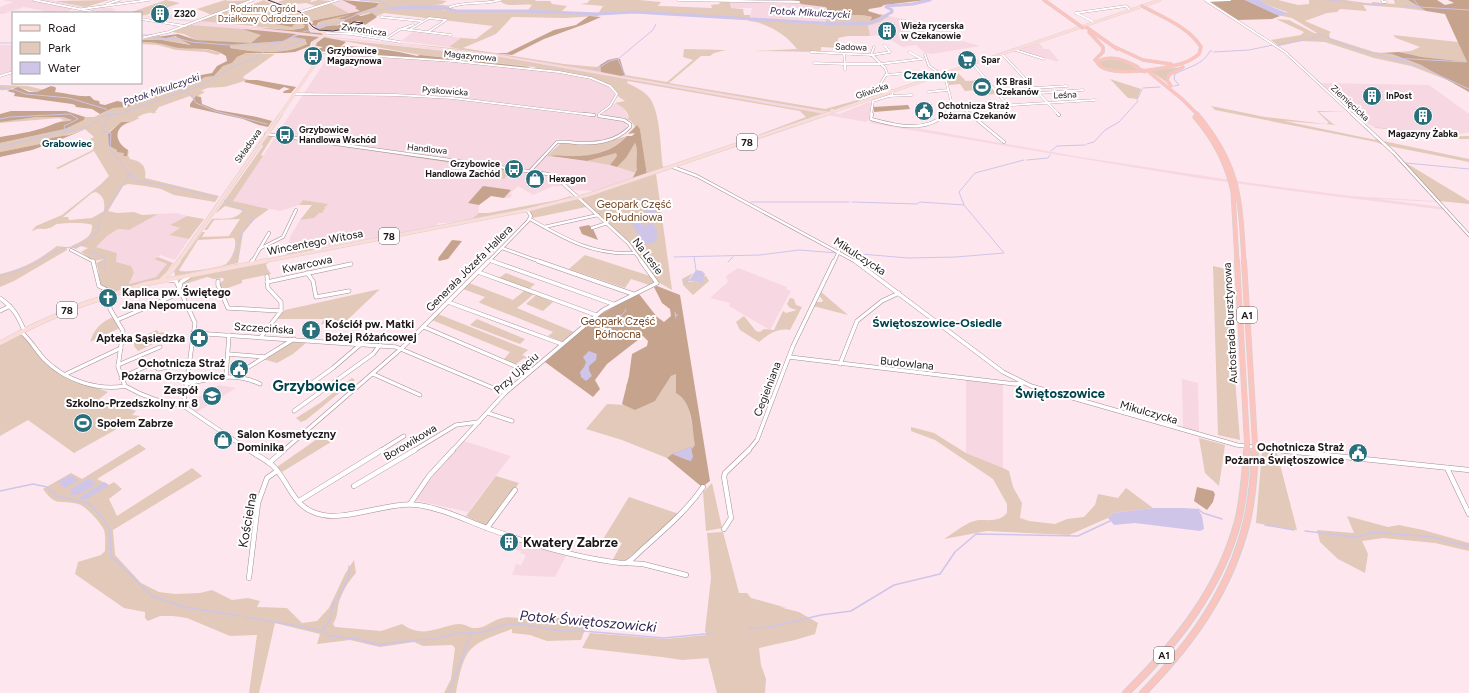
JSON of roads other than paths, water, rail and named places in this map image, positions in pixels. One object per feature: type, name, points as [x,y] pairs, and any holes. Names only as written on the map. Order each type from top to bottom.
[{"type":"highway","name":"Autostrada Bursztynowa","points":[[1044,0],[1115,48],[1143,70],[1174,95],[1203,125],[1219,151],[1235,186],[1241,206],[1255,444],[1253,491],[1249,517],[1240,549],[1226,581],[1205,618],[1189,642],[1143,693]]},
{"type":"highway","name":"Autostrada Bursztynowa","points":[[1047,0],[1184,100],[1203,120],[1218,140],[1227,156],[1236,178],[1236,227],[1247,442],[1245,482],[1240,513],[1218,576],[1197,611],[1181,634],[1150,670],[1126,693]]},
{"type":"highway","points":[[1148,4],[1145,6],[1148,8]]},
{"type":"highway","points":[[1141,6],[1160,13],[1196,36],[1202,43],[1205,50]]},
{"type":"highway","points":[[1089,32],[1103,47],[1103,52],[1094,61],[1095,64],[1106,71],[1130,72],[1175,68],[1191,62],[1201,52],[1201,46],[1196,39],[1148,8],[1136,8]]},
{"type":"highway","points":[[1115,48],[1131,56],[1149,62],[1173,64],[1191,62]]},
{"type":"highway","points":[[1184,100],[1170,85],[1167,77],[1171,73],[1203,55]]},
{"type":"highway","points":[[1143,70],[1125,61],[1112,58],[1100,59],[1097,63],[1107,70],[1125,72],[1174,66],[1191,62]]},
{"type":"main road","points":[[266,0],[270,0],[300,12],[307,19],[311,30],[326,33]]},
{"type":"main road","name":"78","points":[[1141,6],[1156,0]]},
{"type":"main road","name":"78","points":[[1141,6],[1160,0]]},
{"type":"main road","name":"Gliwicka","points":[[664,170],[1141,6]]},
{"type":"main road","name":"Gliwicka","points":[[1130,10],[1141,6]]},
{"type":"main road","name":"Składowa","points":[[168,279],[171,272],[315,64],[314,43],[326,33]]},
{"type":"main road","name":"Wincentego Witosa","points":[[0,342],[68,310],[112,294],[168,279],[177,280],[195,274],[527,210],[577,198],[664,170]]},
{"type":"main road","points":[[171,272],[174,276],[184,278]]},
{"type":"main road","name":"Składowa","points":[[157,282],[171,272]]},
{"type":"street","points":[[34,0],[95,12]]},
{"type":"street","points":[[104,6],[119,0]]},
{"type":"street","points":[[125,3],[135,0]]},
{"type":"street","points":[[82,9],[150,0]]},
{"type":"street","points":[[142,38],[185,26],[254,0]]},
{"type":"street","points":[[300,12],[338,0]]},
{"type":"street","points":[[452,7],[450,7],[460,3],[480,3],[500,0]]},
{"type":"street","points":[[678,0],[706,2],[799,2]]},
{"type":"street","name":"Ziemięcicka","points":[[1206,0],[1230,0]]},
{"type":"street","name":"Ziemięcicka","points":[[1206,0],[1285,52],[1390,150],[1469,235]]},
{"type":"street","points":[[1382,0],[1383,2],[1386,2]]},
{"type":"street","points":[[1094,22],[1076,14],[1126,6],[1130,10]]},
{"type":"street","points":[[381,17],[421,20],[384,40]]},
{"type":"street","points":[[409,30],[429,18],[446,20],[428,32]]},
{"type":"street","points":[[142,19],[185,26]]},
{"type":"street","points":[[403,29],[451,35]]},
{"type":"street","name":"Zwrotnicza","points":[[326,33],[347,34],[400,42]]},
{"type":"street","points":[[874,47],[872,55],[890,52],[884,45]]},
{"type":"street","points":[[1015,50],[1044,58]]},
{"type":"street","name":"Magazynowa","points":[[315,52],[453,61],[559,72],[591,78],[610,86],[617,95],[605,111],[599,115]]},
{"type":"street","name":"Sadowa","points":[[811,52],[872,55],[886,71],[886,75]]},
{"type":"street","points":[[909,52],[926,61],[935,72]]},
{"type":"street","points":[[844,54],[844,70]]},
{"type":"street","points":[[1002,54],[1059,115]]},
{"type":"street","points":[[925,55],[926,61]]},
{"type":"street","points":[[814,63],[880,64],[922,59]]},
{"type":"street","points":[[972,64],[1008,106]]},
{"type":"street","points":[[0,76],[12,72]]},
{"type":"street","points":[[912,95],[888,96],[873,101],[871,119],[911,127],[927,126],[939,120],[952,104],[945,76],[935,72],[930,72]]},
{"type":"street","points":[[893,92],[875,93],[886,75],[908,73]]},
{"type":"street","points":[[1034,88],[1067,86]]},
{"type":"street","points":[[928,92],[948,90]]},
{"type":"street","points":[[1039,93],[1084,90]]},
{"type":"street","points":[[888,96],[893,92]]},
{"type":"street","name":"Pyskowicka","points":[[294,94],[396,95],[455,98],[599,115]]},
{"type":"street","name":"Leśna","points":[[963,108],[1095,100]]},
{"type":"street","points":[[952,104],[963,108],[1004,142]]},
{"type":"street","points":[[531,170],[557,142],[582,144],[600,142],[619,136],[630,127],[630,124],[626,121],[599,115]]},
{"type":"street","name":"Handlowa","points":[[266,134],[531,170],[556,178],[577,198]]},
{"type":"street","name":"Mikulczycka","points":[[673,167],[675,170],[697,176],[858,262],[1003,372],[1022,383],[1237,445],[1469,470]]},
{"type":"street","name":"Na Lesie","points":[[577,198],[628,243],[657,283]]},
{"type":"street","points":[[259,249],[283,237],[296,210]]},
{"type":"street","points":[[527,210],[530,215],[530,219],[564,239],[594,250],[620,255],[635,253]]},
{"type":"street","points":[[544,227],[598,215]]},
{"type":"street","name":"Generała Józefa Hallera","points":[[269,463],[402,348],[530,219]]},
{"type":"street","points":[[592,228],[607,224]]},
{"type":"street","points":[[251,263],[269,233]]},
{"type":"street","points":[[502,248],[634,294]]},
{"type":"street","points":[[71,250],[85,255],[94,261],[100,287],[112,294],[110,309],[123,331],[122,348],[118,365],[121,378],[125,386]]},
{"type":"street","name":"Cegielniana","points":[[724,529],[731,518],[724,477],[725,473],[748,452],[757,440],[789,357],[806,318],[839,251]]},
{"type":"street","points":[[490,260],[613,304]]},
{"type":"street","name":"Kwarcowa","points":[[267,282],[351,264]]},
{"type":"street","points":[[478,272],[596,316]]},
{"type":"street","points":[[307,273],[313,281],[316,297],[349,290]]},
{"type":"street","points":[[261,337],[282,308],[281,301],[268,288],[267,276]]},
{"type":"street","points":[[180,287],[180,283],[184,278]]},
{"type":"street","points":[[177,280],[194,321],[184,405],[186,408],[269,463],[277,471],[299,501],[310,511],[331,516],[410,504],[450,512],[487,528],[590,559],[643,564],[686,575]]},
{"type":"street","points":[[218,281],[218,285],[228,308],[281,311]]},
{"type":"street","name":"Przy Ujęciu","points":[[410,504],[425,480],[488,414],[505,393],[596,316],[613,304],[657,283]]},
{"type":"street","points":[[117,320],[182,292]]},
{"type":"street","points":[[840,364],[857,321],[882,301],[899,293]]},
{"type":"street","points":[[0,298],[10,306],[22,331],[45,360],[56,369],[101,387],[125,386],[132,390],[178,406],[184,405]]},
{"type":"street","points":[[448,302],[562,344]]},
{"type":"street","points":[[0,311],[10,306]]},
{"type":"street","points":[[424,326],[529,372]]},
{"type":"street","name":"Szczecińska","points":[[193,333],[229,334],[380,345],[402,348],[505,393]]},
{"type":"street","points":[[226,376],[229,334]]},
{"type":"street","points":[[233,376],[294,339]]},
{"type":"street","points":[[308,386],[334,368],[361,344]]},
{"type":"street","points":[[294,411],[373,354],[380,345]]},
{"type":"street","points":[[118,365],[160,347]]},
{"type":"street","points":[[66,374],[122,348]]},
{"type":"street","points":[[228,354],[265,357]]},
{"type":"street","name":"Budowlana","points":[[789,357],[1015,384],[1022,383]]},
{"type":"street","points":[[121,378],[153,363],[158,369],[189,362]]},
{"type":"street","points":[[373,374],[420,395]]},
{"type":"street","points":[[186,384],[226,376],[249,378],[260,384]]},
{"type":"street","points":[[488,414],[512,421]]},
{"type":"street","name":"Borowikowa","points":[[354,486],[456,425],[480,422]]},
{"type":"street","points":[[299,501],[404,436]]},
{"type":"street","points":[[1447,468],[1469,514]]},
{"type":"street","name":"Kościelna","points":[[249,578],[258,503],[267,478],[277,471]]},
{"type":"street","points":[[626,563],[684,510],[698,495],[703,487]]},
{"type":"street","points":[[487,528],[515,490]]},
{"type":"water","points":[[1245,0],[1260,0],[1267,5],[1287,13],[1282,16],[1277,15]]},
{"type":"water","points":[[642,198],[652,199],[658,217],[654,218],[645,212],[648,206],[633,210],[625,203]]},
{"type":"water","points":[[650,221],[653,223],[658,234],[655,242],[643,245],[645,243],[636,231],[632,222],[642,222],[643,225],[648,225]]},
{"type":"water","points":[[696,270],[702,271],[705,274],[702,278],[704,280],[702,282],[704,284],[702,285],[703,284],[696,281],[689,281],[685,284],[685,281],[690,279]]},
{"type":"water","points":[[589,351],[597,354],[596,360],[589,366],[592,376],[586,381],[581,377],[580,372],[586,362],[583,357]]},
{"type":"water","points":[[691,447],[693,457],[691,461],[672,454]]},
{"type":"water","points":[[70,475],[78,480],[65,488],[58,482]]},
{"type":"water","points":[[89,478],[96,484],[80,494],[72,495],[70,491],[71,489]]},
{"type":"water","points":[[104,482],[109,485],[85,500],[79,498]]},
{"type":"water","points":[[1153,508],[1198,509],[1202,516],[1204,529],[1200,531],[1135,523],[1114,525],[1108,518],[1113,513]]},
{"type":"waterway","points":[[360,0],[379,2],[394,8]]},
{"type":"waterway","name":"Potok Mikulczycki","points":[[395,8],[422,7],[444,8],[456,11],[523,11],[599,14],[634,12],[836,24],[872,23],[892,12],[892,10],[886,7],[887,6],[913,4],[930,0]]},
{"type":"waterway","points":[[1329,0],[1349,2]]},
{"type":"waterway","points":[[1414,0],[1419,7]]},
{"type":"waterway","points":[[1358,3],[1383,5]]},
{"type":"waterway","points":[[1404,6],[1419,7]]},
{"type":"waterway","points":[[1419,7],[1469,10]]},
{"type":"waterway","name":"Potok Mikulczycki","points":[[303,32],[324,27],[318,27],[321,25],[337,23],[363,12],[395,8]]},
{"type":"waterway","points":[[618,59],[653,30],[656,24]]},
{"type":"waterway","points":[[1318,34],[1345,45],[1421,67],[1469,89]]},
{"type":"waterway","points":[[142,35],[152,35]]},
{"type":"waterway","name":"Potok Mikulczycki","points":[[281,42],[297,35]]},
{"type":"waterway","points":[[1277,45],[1319,37],[1319,35]]},
{"type":"waterway","points":[[152,37],[157,39],[177,38],[191,42],[242,46],[281,42]]},
{"type":"waterway","points":[[278,51],[303,40],[292,38]]},
{"type":"waterway","name":"Potok Mikulczycki","points":[[0,147],[60,132],[81,129],[89,126],[105,115],[119,114],[202,85],[233,67],[255,58],[270,47],[281,42]]},
{"type":"waterway","points":[[0,43],[12,43]]},
{"type":"waterway","points":[[1214,52],[1249,50],[1273,45]]},
{"type":"waterway","points":[[1174,86],[1179,85],[1174,79],[1175,74],[1199,63],[1210,51],[1212,51]]},
{"type":"waterway","points":[[1393,58],[1466,62]]},
{"type":"waterway","points":[[595,70],[610,61],[618,59]]},
{"type":"waterway","points":[[618,59],[625,75]]},
{"type":"waterway","points":[[1143,88],[1160,87]]},
{"type":"waterway","points":[[0,88],[15,90],[26,94],[69,98],[106,109],[110,114]]},
{"type":"waterway","points":[[1137,100],[1142,89]]},
{"type":"waterway","points":[[185,91],[192,96],[196,103],[215,111],[267,124]]},
{"type":"waterway","points":[[1087,144],[1094,142],[1105,130],[1119,122],[1138,101]]},
{"type":"waterway","points":[[0,119],[10,117],[70,114],[78,119],[64,126],[65,131]]},
{"type":"waterway","points":[[110,115],[101,128],[104,132],[111,133],[110,149],[130,174]]},
{"type":"waterway","points":[[1051,151],[1057,146],[1085,145]]},
{"type":"waterway","points":[[1027,160],[1048,158],[1050,155]]},
{"type":"waterway","points":[[964,205],[959,192],[975,173],[1024,160]]},
{"type":"waterway","points":[[1406,163],[1469,169]]},
{"type":"waterway","points":[[0,276],[26,268],[62,248],[74,247],[87,243],[98,230],[100,219],[130,174]]},
{"type":"waterway","points":[[130,174],[137,181],[172,186],[216,198]]},
{"type":"waterway","points":[[224,200],[245,211]]},
{"type":"waterway","points":[[751,202],[849,202]]},
{"type":"waterway","points":[[852,202],[917,204],[920,202],[964,205]]},
{"type":"waterway","points":[[849,253],[908,258],[956,257],[1004,253],[964,205]]},
{"type":"waterway","points":[[236,257],[241,234],[253,220],[249,214]]},
{"type":"waterway","points":[[90,250],[106,259],[104,268]]},
{"type":"waterway","points":[[674,257],[760,255],[799,250],[837,253]]},
{"type":"waterway","points":[[694,257],[696,270]]},
{"type":"waterway","points":[[728,262],[733,257]]},
{"type":"waterway","points":[[613,321],[610,320],[621,316],[626,310],[625,309]]},
{"type":"waterway","name":"Potok Świętoszowicki","points":[[0,491],[33,484],[47,487],[57,496],[88,503],[103,518],[110,531],[111,556],[152,596],[184,607],[240,616]]},
{"type":"waterway","points":[[1198,509],[1203,513],[1222,519]]},
{"type":"waterway","name":"Potok Świętoszowicki","points":[[749,628],[770,627],[821,615],[851,611],[894,585],[940,574],[955,552],[976,534],[1078,536],[1110,521]]},
{"type":"waterway","points":[[1265,525],[1294,530]]},
{"type":"waterway","points":[[1305,531],[1357,537],[1373,532],[1432,537],[1469,547]]},
{"type":"waterway","points":[[323,630],[331,618],[333,604],[340,595],[349,576],[349,566]]},
{"type":"waterway","name":"Potok Świętoszowicki","points":[[246,617],[314,629],[322,631],[329,636],[358,639],[379,645],[414,640],[435,639],[458,633],[480,633],[507,624],[518,624],[562,631],[583,631],[664,638],[714,633]]},
{"type":"waterway","points":[[449,693],[471,634]]},
{"type":"tram line","points":[[268,0],[300,12],[313,27],[319,30],[333,31],[344,29]]},
{"type":"tram line","points":[[354,22],[363,23],[344,29],[354,22]]},
{"type":"tram line","points":[[340,30],[344,29]]},
{"type":"place","name":"Z320","points":[[160,14]]},
{"type":"place","name":"Wieża rycerska w Czekanowie","points":[[887,31]]},
{"type":"place","name":"Grzybowice Magazynowa","points":[[313,56]]},
{"type":"place","name":"Spar","points":[[967,60]]},
{"type":"place","name":"KS Brasil Czekanów","points":[[982,87]]},
{"type":"place","name":"InPost","points":[[1372,96]]},
{"type":"place","name":"Ochotnicza Straż Pożarna Czekanów","points":[[924,111]]},
{"type":"place","name":"Magazyny Żabka","points":[[1423,116]]},
{"type":"place","name":"Grzybowice Handlowa Wschód","points":[[285,135]]},
{"type":"place","name":"Grzybowice Handlowa Zachód","points":[[514,169]]},
{"type":"place","name":"Hexagon","points":[[535,179]]},
{"type":"place","name":"Kaplica pw. Świętego Jana Nepomucena","points":[[108,298]]},
{"type":"place","name":"Kościół pw. Matki Bożej Różańcowej","points":[[311,330]]},
{"type":"place","name":"Apteka Sąsiedzka","points":[[199,338]]},
{"type":"place","name":"Ochotnicza Straż Pożarna Grzybowice","points":[[239,369]]},
{"type":"place","name":"Zespół Szkolno-Przedszkolny nr 8","points":[[212,396]]},
{"type":"place","name":"Społem Zabrze","points":[[83,423]]},
{"type":"place","name":"Salon Kosmetyczny Dominika","points":[[223,440]]},
{"type":"place","name":"Ochotnicza Straż Pożarna Świętoszowice","points":[[1358,453]]},
{"type":"place","name":"Kwatery Zabrze","points":[[509,542]]},
{"type":"district","name":"Czekanów","points":[[930,75]]},
{"type":"district","name":"Grabowiec","points":[[67,143]]},
{"type":"district","name":"Świętoszowice-Osiedle","points":[[937,323]]},
{"type":"district","name":"Grzybowice","points":[[314,386]]},
{"type":"district","name":"Świętoszowice","points":[[1060,393]]},
{"type":"park label","name":"Rodzinny Ogród Działkowy Odrodzenie","points":[[263,14]]},
{"type":"park label","name":"Geopark Część Południowa","points":[[634,210]]},
{"type":"park label","name":"Geopark Część Północna","points":[[618,327]]}]
